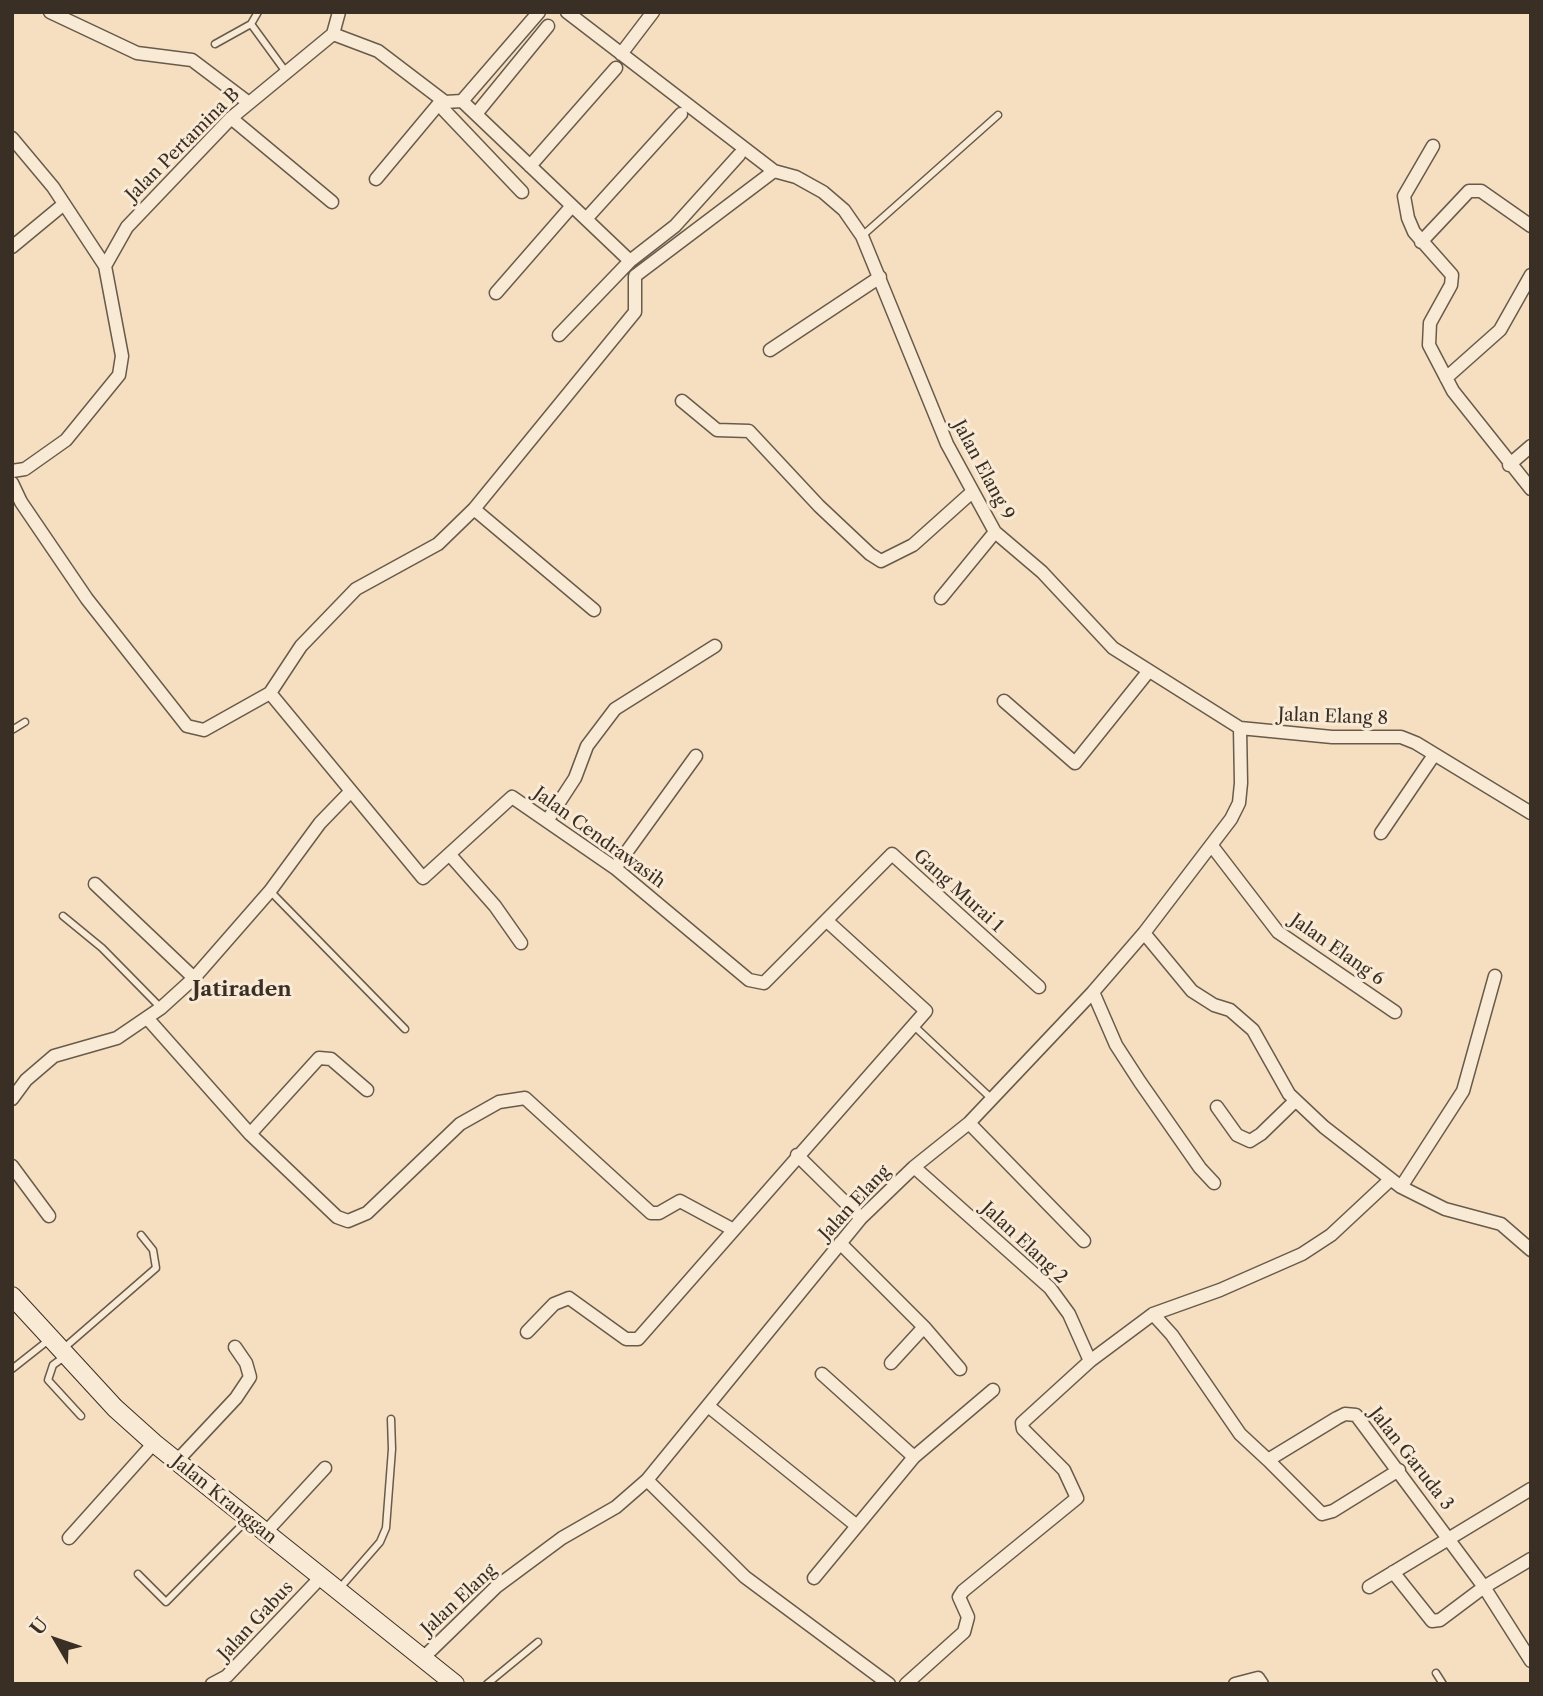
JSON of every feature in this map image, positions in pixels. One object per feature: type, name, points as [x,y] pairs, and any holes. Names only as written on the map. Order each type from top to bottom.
[{"type":"main road","name":"Jalan Kranggan","points":[[12,1296],[115,1408],[154,1443],[321,1576],[344,1583],[455,1684]]},
{"type":"street","points":[[50,12],[137,53],[192,60],[248,103]]},
{"type":"street","points":[[339,12],[333,34],[378,51],[444,101],[462,101],[629,261]]},
{"type":"street","points":[[462,101],[539,12]]},
{"type":"street","name":"Jalan Elang 9","points":[[567,12],[774,171],[796,177],[823,192],[844,210],[862,236],[909,356],[971,493],[995,532],[1042,572],[1113,648],[1148,673],[1240,728]]},
{"type":"street","points":[[621,54],[653,12]]},
{"type":"street","points":[[476,114],[548,26]]},
{"type":"street","name":"Jalan Pertamina B","points":[[105,267],[127,227],[231,118],[333,34]]},
{"type":"street","points":[[530,166],[615,68]]},
{"type":"street","points":[[376,179],[444,101]]},
{"type":"street","points":[[444,101],[444,110],[522,192]]},
{"type":"street","points":[[586,219],[681,114]]},
{"type":"street","points":[[231,118],[332,202]]},
{"type":"street","points":[[12,138],[30,157],[64,204],[105,267],[122,356],[119,375],[66,440],[25,469],[12,471]]},
{"type":"street","points":[[1433,146],[1404,196],[1408,218],[1421,242],[1452,275],[1451,285],[1430,323],[1427,336],[1429,345],[1446,378],[1509,465],[1531,489]]},
{"type":"street","points":[[559,335],[629,261],[675,226],[739,155]]},
{"type":"street","points":[[12,483],[21,502],[87,599],[187,726],[204,730],[270,693],[301,646],[356,589],[438,544],[474,509],[635,312],[635,276],[774,171]]},
{"type":"street","points":[[1421,242],[1469,191],[1481,191],[1531,226]]},
{"type":"street","points":[[12,247],[64,204]]},
{"type":"street","points":[[496,293],[571,207]]},
{"type":"street","points":[[1446,378],[1500,330],[1531,275]]},
{"type":"street","points":[[770,350],[880,277]]},
{"type":"street","points":[[682,401],[717,430],[749,431],[819,506],[881,561],[914,545],[971,493]]},
{"type":"street","points":[[1509,465],[1531,446]]},
{"type":"street","points":[[474,509],[594,610]]},
{"type":"street","points":[[941,598],[995,532]]},
{"type":"street","points":[[547,821],[575,778],[587,746],[615,709],[715,646]]},
{"type":"street","points":[[1004,701],[1075,763],[1148,673]]},
{"type":"street","points":[[12,1099],[26,1080],[54,1056],[117,1038],[161,1008],[194,978],[270,891],[320,823],[351,791],[270,693]]},
{"type":"street","name":"Jalan Elang 8","points":[[1240,728],[1332,737],[1401,737],[1531,813]]},
{"type":"street","name":"Jalan Elang","points":[[424,1658],[496,1587],[562,1538],[616,1507],[647,1480],[861,1218],[914,1167],[993,1100],[1093,992],[1144,933],[1212,846],[1239,803],[1240,728]]},
{"type":"street","points":[[1381,833],[1434,755]]},
{"type":"street","points":[[615,868],[696,757]]},
{"type":"street","name":"Jalan Cendrawasih","points":[[351,791],[419,875],[428,876],[512,797],[615,868],[749,979],[757,982],[764,982],[776,972],[827,920]]},
{"type":"street","name":"Jalan Elang 6","points":[[1212,846],[1278,932],[1395,1012]]},
{"type":"street","name":"Gang Murai 1","points":[[827,920],[891,854],[1039,987]]},
{"type":"street","points":[[450,855],[495,906],[521,943]]},
{"type":"street","points":[[95,884],[194,978]]},
{"type":"street","points":[[527,1332],[554,1304],[569,1298],[626,1339],[638,1339],[926,1011],[923,1005],[827,920]]},
{"type":"street","points":[[1144,933],[1192,991],[1214,1005],[1230,1010],[1253,1030],[1278,1077],[1295,1101],[1396,1183],[1445,1209],[1502,1224],[1531,1250]]},
{"type":"street","points":[[906,1684],[964,1632],[968,1617],[959,1597],[963,1591],[1077,1498],[1064,1470],[1022,1426],[1090,1361],[1153,1314],[1220,1290],[1302,1254],[1331,1235],[1396,1183],[1463,1091],[1495,976]]},
{"type":"street","points":[[1093,992],[1116,1045],[1200,1168],[1213,1182]]},
{"type":"street","points":[[148,1019],[250,1134],[337,1217],[348,1221],[367,1213],[460,1124],[499,1102],[525,1098],[651,1213],[659,1213],[680,1201],[732,1229]]},
{"type":"street","points":[[250,1134],[319,1058],[331,1059],[367,1090]]},
{"type":"street","points":[[1217,1107],[1237,1135],[1250,1140],[1261,1134],[1295,1101]]},
{"type":"street","points":[[969,1123],[1084,1241]]},
{"type":"street","points":[[797,1155],[861,1218]]},
{"type":"street","points":[[12,1166],[50,1216]]},
{"type":"street","name":"Jalan Elang 2","points":[[914,1167],[1050,1289],[1069,1314],[1090,1361]]},
{"type":"street","points":[[840,1243],[924,1327],[960,1369]]},
{"type":"street","points":[[1153,1314],[1172,1335],[1240,1434],[1322,1514],[1333,1511],[1399,1470]]},
{"type":"street","points":[[891,1363],[924,1327]]},
{"type":"street","points":[[176,1462],[236,1398],[250,1377],[246,1363],[235,1347]]},
{"type":"street","points":[[822,1374],[914,1457]]},
{"type":"street","points":[[814,1578],[914,1457],[993,1390]]},
{"type":"street","points":[[708,1406],[857,1526]]},
{"type":"street","name":"Jalan Garuda 3","points":[[1268,1460],[1336,1418],[1351,1413],[1363,1422],[1484,1587],[1531,1661]]},
{"type":"street","points":[[69,1538],[154,1443]]},
{"type":"street","points":[[265,1533],[325,1468]]},
{"type":"street","points":[[647,1480],[745,1577],[889,1684]]},
{"type":"street","points":[[1369,1587],[1531,1489]]},
{"type":"street","points":[[1393,1572],[1432,1621],[1440,1620],[1484,1587],[1531,1559]]},
{"type":"street","name":"Jalan Gabus","points":[[212,1684],[228,1676],[321,1576]]},
{"type":"street","points":[[1235,1684],[1258,1678],[1262,1684]]},
{"type":"lane","points":[[215,44],[251,24],[258,12]]},
{"type":"lane","points":[[251,24],[286,72]]},
{"type":"lane","points":[[862,236],[998,115]]},
{"type":"lane","points":[[12,730],[25,722]]},
{"type":"lane","points":[[270,891],[405,1029]]},
{"type":"lane","points":[[63,916],[102,948],[161,1008]]},
{"type":"lane","points":[[913,1025],[993,1100]]},
{"type":"lane","points":[[12,1369],[60,1347],[156,1268],[153,1250],[141,1235]]},
{"type":"lane","points":[[60,1347],[48,1380],[81,1416]]},
{"type":"lane","points":[[344,1583],[380,1542],[386,1528],[392,1449],[391,1419]]},
{"type":"lane","points":[[138,1574],[166,1602],[248,1519]]},
{"type":"lane","points":[[487,1684],[538,1642]]},
{"type":"lane","points":[[1436,1672],[1443,1684]]},
{"type":"district","name":"Jatiraden","points":[[242,990]]}]
